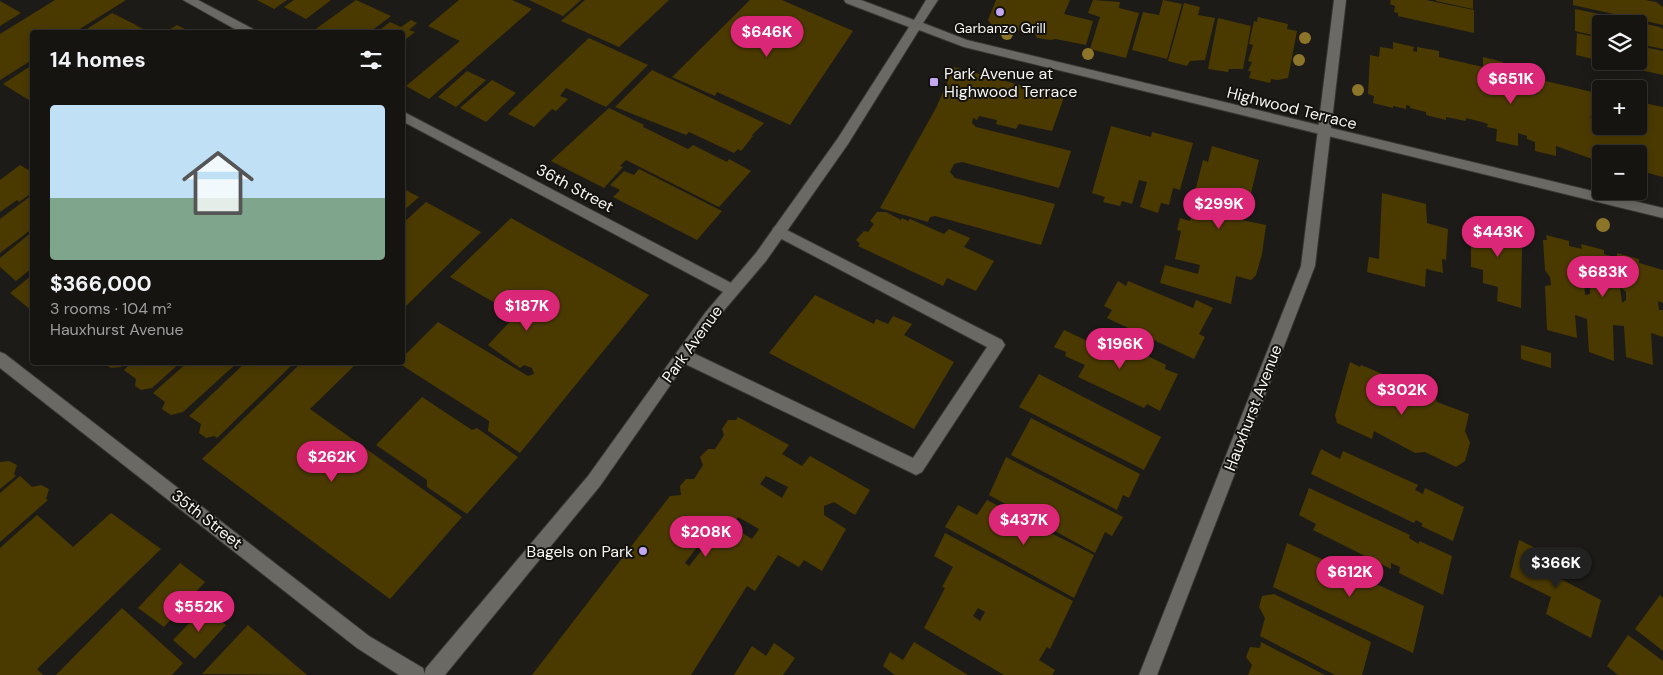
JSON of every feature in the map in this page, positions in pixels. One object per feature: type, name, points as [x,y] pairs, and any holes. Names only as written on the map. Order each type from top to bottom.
[{"type":"street","points":[[189,0],[245,30]]},
{"type":"street","name":"Highwood Terrace","points":[[850,0],[964,43],[1663,213]]},
{"type":"street","name":"Park Avenue","points":[[433,675],[594,481],[732,290],[761,257],[843,141],[932,0]]},
{"type":"street","name":"Hauxhurst Avenue","points":[[1148,675],[1308,266],[1340,0]]},
{"type":"street","name":"36th Street","points":[[405,117],[732,290]]},
{"type":"street","points":[[684,356],[916,467],[997,345],[779,231]]},
{"type":"street","name":"35th Street","points":[[0,359],[363,642],[416,675]]},
{"type":"building","points":[[55,0],[126,0],[78,30],[30,30],[30,61],[0,80],[0,34]]},
{"type":"building","points":[[257,0],[287,0],[274,9]]},
{"type":"building","points":[[294,0],[331,0],[306,19],[284,7]]},
{"type":"building","points":[[356,0],[391,16],[373,30],[314,30]]},
{"type":"building","points":[[459,0],[512,0],[532,9],[429,99],[406,86],[460,41],[428,26]]},
{"type":"building","points":[[529,0],[581,0],[563,16]]},
{"type":"building","points":[[585,0],[669,0],[619,47],[561,21]]},
{"type":"building","points":[[750,0],[782,0],[853,31],[790,125],[717,92],[715,96],[672,77]]},
{"type":"building","points":[[996,0],[1070,0],[1064,14],[1093,21],[1086,45],[1056,39],[1037,38],[1035,34],[991,24],[988,20]]},
{"type":"building","points":[[1093,0],[1120,2],[1119,8],[1139,13],[1126,58],[1090,49],[1100,17],[1088,13]]},
{"type":"building","points":[[1163,0],[1182,4],[1167,59],[1132,50],[1143,12],[1159,15]]},
{"type":"building","points":[[1391,0],[1426,0],[1474,10],[1474,33],[1398,16],[1398,13],[1394,12],[1395,6],[1390,4]]},
{"type":"building","points":[[1473,0],[1473,9],[1436,1]]},
{"type":"building","points":[[1573,0],[1645,0],[1656,2],[1663,7],[1663,25],[1647,21],[1647,15],[1618,15],[1573,5]]},
{"type":"building","points":[[0,1],[21,13],[0,26]]},
{"type":"building","points":[[1184,3],[1200,7],[1198,15],[1215,18],[1205,60],[1190,61],[1187,66],[1168,61]]},
{"type":"building","points":[[1575,9],[1603,15],[1592,15],[1592,35],[1575,31]]},
{"type":"building","points":[[112,13],[144,30],[85,30]]},
{"type":"building","points":[[1258,17],[1288,24],[1287,29],[1297,31],[1288,78],[1271,79],[1270,83],[1249,78],[1251,71],[1248,71],[1252,62],[1248,61],[1253,45],[1249,44],[1254,21],[1257,22]]},
{"type":"building","points":[[1218,18],[1251,26],[1243,69],[1229,69],[1228,72],[1208,69]]},
{"type":"building","points":[[411,20],[417,23],[409,30],[415,32],[405,40],[405,30],[380,30],[390,22],[401,27]]},
{"type":"building","points":[[1647,24],[1663,29],[1663,49],[1647,46]]},
{"type":"building","points":[[177,25],[187,30],[168,30]]},
{"type":"building","points":[[1577,33],[1592,36],[1592,59],[1576,55]]},
{"type":"building","points":[[589,38],[648,65],[606,107],[566,88],[560,96],[568,99],[556,111],[552,109],[534,127],[508,114]]},
{"type":"building","points":[[1393,42],[1414,47],[1413,51],[1417,52],[1417,47],[1439,51],[1439,57],[1483,67],[1483,57],[1503,62],[1503,71],[1592,92],[1592,117],[1590,116],[1592,119],[1592,135],[1647,135],[1647,104],[1663,107],[1663,177],[1648,173],[1647,145],[1592,145],[1592,159],[1556,146],[1556,156],[1535,151],[1535,142],[1527,139],[1527,136],[1518,133],[1518,146],[1496,141],[1497,129],[1487,127],[1488,124],[1482,122],[1466,118],[1466,121],[1446,117],[1446,120],[1426,115],[1426,112],[1410,108],[1410,106],[1406,105],[1406,109],[1373,103],[1374,96],[1368,94],[1370,55],[1379,57],[1380,47],[1393,49]]},
{"type":"building","points":[[1647,48],[1663,51],[1663,75],[1641,70],[1647,70]]},
{"type":"building","points":[[30,66],[30,101],[3,84]]},
{"type":"building","points":[[954,67],[1064,97],[1052,131],[1019,124],[1016,129],[996,124],[997,120],[979,116],[977,120],[973,118],[972,123],[976,127],[1071,151],[1059,188],[962,162],[954,164],[950,172],[955,178],[1055,204],[1041,245],[935,216],[930,217],[928,222],[880,208],[936,108]]},
{"type":"building","points":[[652,70],[764,123],[752,135],[741,151],[738,149],[734,153],[689,132],[686,135],[615,107]]},
{"type":"building","points":[[467,71],[486,80],[456,107],[438,97]]},
{"type":"building","points":[[492,80],[516,93],[486,122],[460,108]]},
{"type":"building","points":[[609,108],[688,149],[693,145],[727,162],[729,159],[751,171],[719,207],[626,160],[620,166],[623,167],[604,188],[551,161]]},
{"type":"building","points":[[1111,126],[1151,137],[1152,132],[1193,143],[1180,190],[1173,188],[1169,205],[1161,203],[1158,213],[1140,207],[1147,182],[1139,180],[1132,204],[1122,201],[1120,206],[1103,202],[1105,197],[1092,193]]},
{"type":"building","points":[[1212,146],[1259,160],[1251,193],[1248,192],[1242,220],[1266,225],[1262,254],[1256,275],[1251,280],[1236,276],[1231,304],[1160,283],[1165,265],[1198,274],[1200,265],[1175,259],[1181,231],[1177,230],[1180,218],[1190,221],[1194,206],[1201,208],[1202,203],[1193,200],[1203,160],[1208,162]]},
{"type":"building","points":[[20,165],[30,171],[30,194],[19,202],[17,200],[0,212],[0,180]]},
{"type":"building","points":[[639,169],[722,211],[697,240],[613,197],[620,190],[610,185],[624,171],[634,175]]},
{"type":"building","points":[[405,190],[419,197],[405,209]]},
{"type":"building","points":[[1382,193],[1426,204],[1427,223],[1448,229],[1446,260],[1442,259],[1443,273],[1426,269],[1425,287],[1367,272],[1369,257],[1379,259]]},
{"type":"building","points":[[30,196],[30,230],[0,253],[0,219]]},
{"type":"building","points":[[426,202],[481,232],[405,307],[405,221]]},
{"type":"building","points":[[877,212],[886,212],[901,220],[902,218],[908,221],[910,219],[944,234],[949,229],[970,238],[964,247],[994,261],[976,291],[947,278],[943,286],[858,246],[860,244],[856,240],[864,231],[868,232],[874,224],[870,221]]},
{"type":"building","points":[[1474,216],[1517,227],[1519,247],[1522,248],[1521,308],[1497,301],[1498,287],[1483,283],[1483,270],[1471,267],[1471,223],[1474,223]]},
{"type":"building","points":[[511,218],[649,295],[520,453],[488,431],[489,421],[402,365],[405,365],[405,355],[438,322],[528,376],[534,374],[532,368],[524,365],[520,368],[488,345],[516,315],[450,277]]},
{"type":"building","points":[[30,234],[30,270],[16,281],[0,267],[0,258]]},
{"type":"building","points":[[1546,235],[1569,241],[1569,246],[1582,249],[1581,244],[1604,250],[1604,254],[1617,258],[1617,253],[1639,259],[1639,263],[1663,270],[1663,303],[1658,301],[1659,310],[1663,310],[1663,337],[1651,333],[1653,365],[1626,357],[1624,326],[1613,325],[1614,361],[1589,352],[1587,319],[1575,315],[1577,338],[1547,330],[1545,286],[1551,285],[1550,277],[1545,270],[1543,240],[1547,240]],"holes":[[[1584,282],[1590,285],[1590,294],[1585,295]],[[1620,287],[1626,292],[1626,300],[1622,303]]]},
{"type":"building","points":[[30,277],[30,309],[10,293]]},
{"type":"building","points":[[1118,281],[1126,286],[1128,281],[1193,308],[1196,300],[1213,308],[1199,334],[1205,337],[1194,359],[1107,318],[1112,310],[1104,306]]},
{"type":"building","points":[[815,295],[874,324],[876,319],[888,324],[893,316],[912,324],[904,335],[954,362],[914,429],[769,353]]},
{"type":"building","points":[[1064,330],[1098,346],[1105,335],[1166,365],[1165,369],[1178,374],[1160,411],[1147,404],[1144,408],[1078,377],[1085,365],[1065,356],[1066,352],[1054,347]]},
{"type":"building","points":[[1521,345],[1551,353],[1551,368],[1521,359]]},
{"type":"building","points":[[1350,362],[1397,380],[1396,383],[1407,388],[1409,386],[1435,396],[1437,402],[1469,414],[1465,431],[1470,443],[1465,461],[1456,467],[1425,452],[1415,453],[1374,431],[1372,439],[1337,423],[1335,415]]},
{"type":"building","points":[[106,365],[123,365],[121,367],[111,368]]},
{"type":"building","points":[[129,365],[178,365],[152,388],[141,390],[135,386],[136,379],[124,370]]},
{"type":"building","points":[[185,365],[235,365],[183,412],[171,415],[162,409],[165,402],[153,393]]},
{"type":"building","points":[[243,365],[292,365],[217,438],[214,436],[206,438],[199,433],[201,424],[189,416]]},
{"type":"building","points":[[299,365],[355,365],[310,409],[462,517],[390,599],[202,459]]},
{"type":"building","points":[[1039,374],[1161,437],[1144,470],[1019,407]]},
{"type":"building","points":[[422,397],[472,430],[477,428],[518,457],[467,514],[427,487],[427,480],[376,445]]},
{"type":"building","points":[[738,417],[789,445],[782,454],[802,466],[810,456],[870,490],[855,515],[834,502],[824,506],[824,515],[846,529],[822,571],[804,560],[799,567],[778,555],[755,591],[747,586],[691,675],[532,675],[670,496],[681,495],[680,486],[686,479],[694,479],[703,465],[700,457],[708,449],[715,449],[724,435],[722,429],[728,420],[736,420]],"holes":[[[766,476],[788,487],[782,498],[760,484]],[[738,517],[759,529],[752,539],[736,529],[738,526],[734,524]],[[700,543],[706,545],[689,566],[685,563]]]},
{"type":"building","points":[[1031,418],[1140,474],[1129,498],[1123,495],[1117,510],[1011,455]]},
{"type":"building","points":[[1321,449],[1340,459],[1343,451],[1418,485],[1415,490],[1423,494],[1425,488],[1464,507],[1453,541],[1421,526],[1423,524],[1416,520],[1414,523],[1311,474]]},
{"type":"building","points":[[1006,457],[1123,517],[1112,536],[1105,532],[1095,553],[989,495]]},
{"type":"building","points":[[9,461],[17,465],[14,474],[16,476],[0,489],[0,462]]},
{"type":"building","points":[[20,476],[32,487],[41,485],[49,489],[46,499],[48,500],[0,542],[0,493]]},
{"type":"building","points":[[1309,488],[1410,535],[1409,538],[1419,544],[1419,541],[1452,556],[1443,595],[1399,573],[1400,567],[1391,563],[1391,569],[1313,530],[1316,524],[1299,515]]},
{"type":"building","points":[[987,500],[1094,555],[1074,598],[945,527],[958,505],[977,515]]},
{"type":"building","points":[[111,513],[161,549],[37,669],[43,675],[0,675],[0,548],[37,515],[73,547]]},
{"type":"building","points":[[945,533],[1073,601],[1050,649],[1047,647],[1039,660],[1055,670],[1052,675],[1004,675],[924,628],[945,588],[942,587],[953,567],[934,556]],"holes":[[[978,608],[985,612],[980,621],[973,616]]]},
{"type":"building","points":[[1519,540],[1559,559],[1555,576],[1601,600],[1591,638],[1546,614],[1551,597],[1510,577]]},
{"type":"building","points":[[1287,543],[1424,606],[1413,653],[1273,587]]},
{"type":"building","points":[[180,563],[205,582],[164,627],[138,608]]},
{"type":"building","points":[[1274,594],[1371,642],[1362,675],[1335,675],[1260,636],[1265,618],[1259,607],[1262,596]]},
{"type":"building","points":[[1660,595],[1663,598],[1663,651],[1635,629]]},
{"type":"building","points":[[122,608],[183,663],[172,675],[56,675]]},
{"type":"building","points":[[204,608],[226,625],[195,659],[173,640]]},
{"type":"building","points":[[248,625],[307,675],[202,674]]},
{"type":"building","points":[[1628,635],[1663,661],[1663,675],[1618,675],[1607,666]]},
{"type":"building","points":[[914,642],[968,675],[895,675],[883,666],[890,652],[903,660]]},
{"type":"building","points":[[1261,642],[1325,675],[1248,675],[1252,665],[1246,657],[1250,647],[1260,648]]},
{"type":"building","points":[[774,643],[795,658],[783,675],[734,675],[752,646],[766,656]]},
{"type":"place","name":"Garbanzo Grill","points":[[1000,12]]},
{"type":"place","name":"Park Avenue at Highwood Terrace","points":[[934,82]]},
{"type":"place","name":"Bagels on Park","points":[[643,551]]}]
